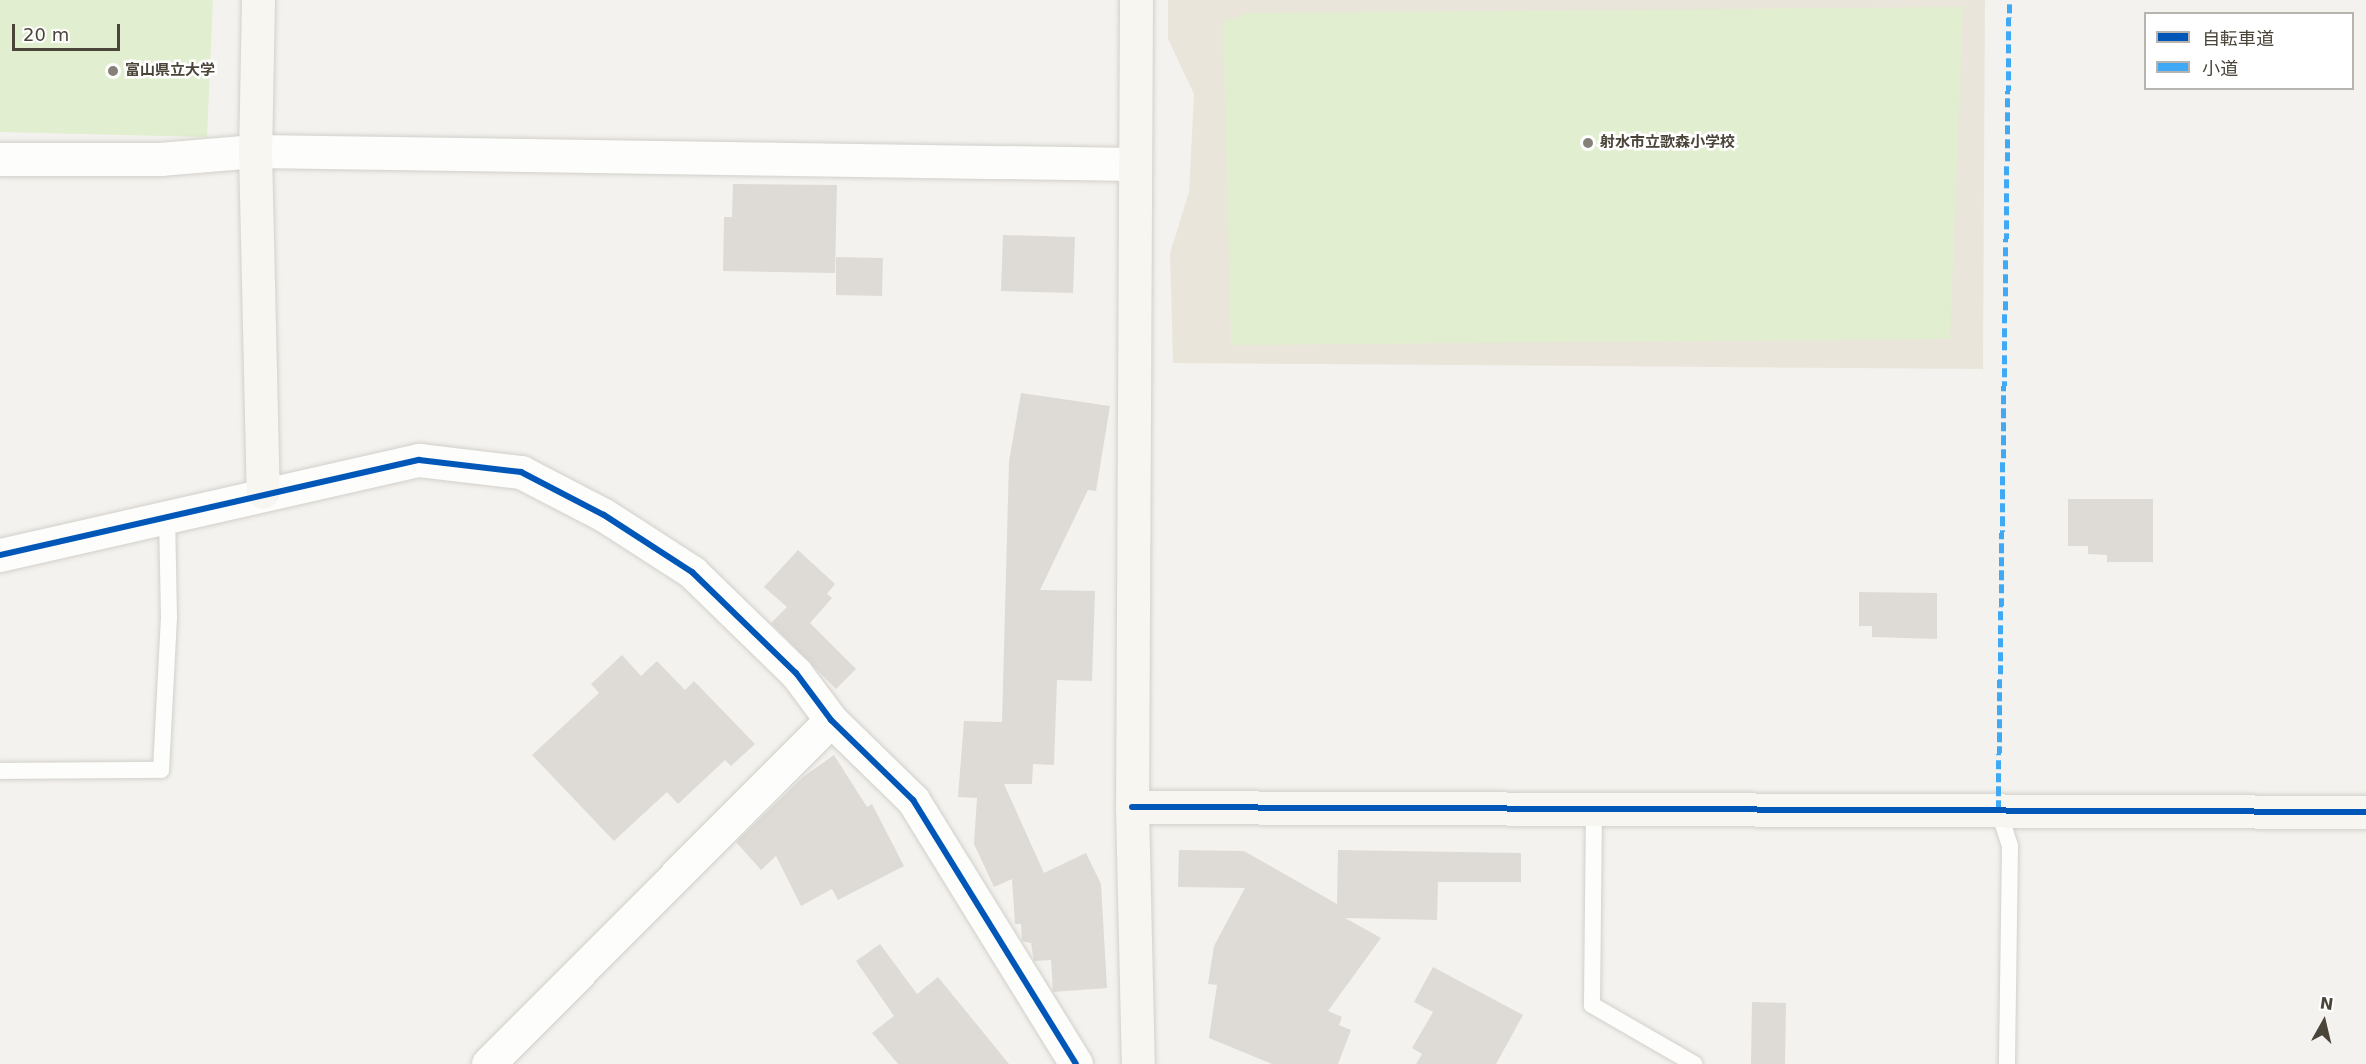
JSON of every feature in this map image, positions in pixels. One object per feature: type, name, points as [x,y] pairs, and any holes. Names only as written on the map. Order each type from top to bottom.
[{"type":"street","points":[[258,0],[255,151],[263,492]]},
{"type":"street","points":[[1136,0],[1132,807],[1138,1064]]},
{"type":"street","points":[[0,159],[160,159],[255,151],[1135,164]]},
{"type":"street","points":[[0,555],[263,492],[419,460],[521,472],[604,514],[692,572],[796,674],[831,720],[913,800],[1076,1064]]},
{"type":"street","points":[[488,1064],[831,720]]},
{"type":"street","points":[[1132,807],[2366,812]]},
{"type":"lane","points":[[0,771],[161,770],[169,618],[167,515]]},
{"type":"lane","points":[[1594,809],[1592,1005],[1694,1064]]},
{"type":"lane","points":[[1998,809],[2010,846],[2007,1064]]},
{"type":"shaded area","name":"射水市立歌森小学校","points":[[1168,0],[1985,0],[1983,369],[1173,363],[1170,253],[1189,192],[1194,94],[1168,39]]},
{"type":"green space","name":"富山県立大学","points":[[0,0],[213,0],[207,137],[0,132]]},
{"type":"green space","name":"射水市立歌森小学校","points":[[1963,7],[1950,339],[1231,345],[1223,22],[1249,13]]},
{"type":"building","points":[[733,184],[837,185],[835,273],[723,271],[724,217],[732,217]]},
{"type":"building","points":[[1003,235],[1075,237],[1073,293],[1001,291]]},
{"type":"building","points":[[836,257],[883,258],[882,296],[836,295]]},
{"type":"building","points":[[1021,393],[1110,406],[1096,491],[1088,490],[1040,590],[1095,591],[1092,681],[1057,680],[1054,765],[1033,764],[1032,784],[1004,784],[1044,873],[1086,853],[1101,884],[1107,988],[1053,992],[1051,960],[1034,961],[1031,943],[1022,941],[1021,924],[1015,924],[1012,879],[994,887],[974,844],[977,798],[958,797],[964,721],[1002,722],[1009,461]]},
{"type":"building","points":[[2068,499],[2153,499],[2153,562],[2107,562],[2107,555],[2088,554],[2088,546],[2068,546]]},
{"type":"building","points":[[798,550],[835,584],[827,594],[832,598],[810,623],[856,669],[836,689],[771,623],[787,607],[764,587]]},
{"type":"building","points":[[1859,592],[1937,593],[1937,639],[1872,637],[1872,626],[1859,626]]},
{"type":"building","points":[[622,655],[641,676],[657,661],[685,690],[694,681],[755,744],[731,766],[725,760],[678,804],[667,792],[614,841],[532,755],[599,693],[591,684]]},
{"type":"building","points":[[834,755],[867,807],[872,804],[904,866],[838,900],[832,889],[801,906],[776,856],[761,870],[736,842],[803,777]]},
{"type":"building","points":[[1179,850],[1244,851],[1337,904],[1338,850],[1521,853],[1521,882],[1438,882],[1437,920],[1345,918],[1381,938],[1328,1011],[1342,1017],[1339,1025],[1351,1030],[1338,1064],[1272,1064],[1209,1038],[1217,985],[1208,984],[1214,946],[1245,888],[1178,887]]},
{"type":"building","points":[[880,944],[917,994],[938,977],[1009,1064],[898,1064],[872,1033],[894,1016],[856,961]]},
{"type":"building","points":[[1433,967],[1523,1015],[1496,1064],[1416,1064],[1422,1054],[1412,1048],[1433,1012],[1414,1002]]},
{"type":"building","points":[[1752,1002],[1786,1003],[1785,1064],[1751,1064]]},
{"type":"marked path","points":[[1998,809],[2009,0]]},
{"type":"cycle path","points":[[0,555],[419,460],[521,472],[604,515],[692,572],[796,673],[831,720],[913,800],[1076,1064]]},
{"type":"cycle path","points":[[1132,807],[2366,812]]},
{"type":"place","name":"富山県立大学","points":[[113,71]]},
{"type":"place","name":"射水市立歌森小学校","points":[[1588,143]]}]
